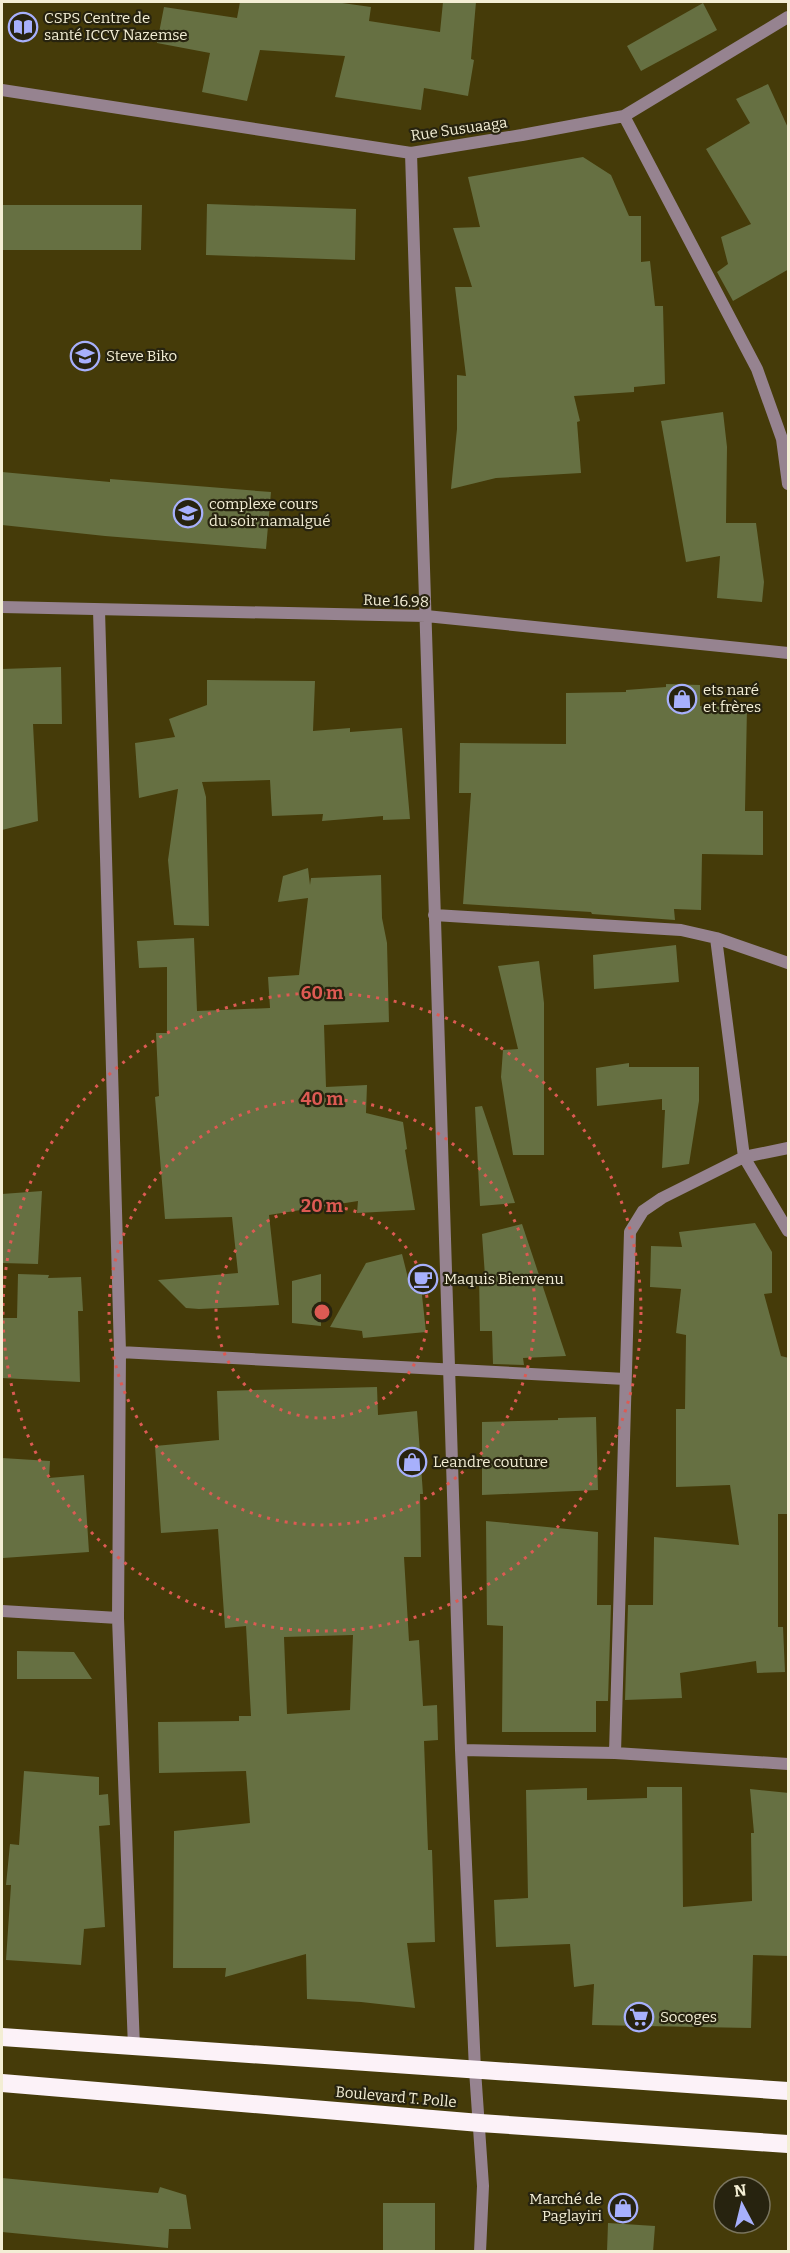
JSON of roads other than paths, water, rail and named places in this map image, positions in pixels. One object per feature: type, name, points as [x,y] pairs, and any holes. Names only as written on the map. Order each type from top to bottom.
[{"type":"highway","name":"Boulevard T. Polle","points":[[2,2037],[134,2048],[789,2091]]},
{"type":"highway","name":"Boulevard T. Polle","points":[[2,2083],[480,2123],[789,2144]]},
{"type":"street","name":"Rue Susuaaga","points":[[2,90],[411,153],[624,116],[789,17]]},
{"type":"street","points":[[624,116],[757,369],[782,438],[789,484]]},
{"type":"street","points":[[411,153],[461,1750],[483,2186],[480,2252]]},
{"type":"street","name":"Rue 16.98","points":[[2,607],[426,616],[789,653]]},
{"type":"street","points":[[99,610],[120,1353],[118,1618],[134,2048]]},
{"type":"street","points":[[434,915],[681,930],[789,963]]},
{"type":"street","points":[[716,939],[744,1157],[789,1231]]},
{"type":"street","points":[[615,1753],[630,1232],[643,1211],[662,1198],[744,1157],[789,1148]]},
{"type":"street","points":[[120,1353],[625,1379]]},
{"type":"street","points":[[2,1611],[118,1618]]},
{"type":"street","points":[[461,1750],[615,1753],[789,1764]]},
{"type":"place","name":"CSPS Centre de santé ICCV Nazemse","points":[[23,27]]},
{"type":"place","name":"Steve Biko","points":[[85,356]]},
{"type":"place","name":"complexe cours du soir namalgué","points":[[188,513]]},
{"type":"place","name":"ets naré et frères","points":[[682,699]]},
{"type":"place","name":"Maquis Bienvenu","points":[[423,1279]]},
{"type":"place","name":"Leandre couture","points":[[412,1462]]},
{"type":"place","name":"Socoges","points":[[639,2017]]},
{"type":"place","name":"Marché de Paglayiri","points":[[623,2208]]}]
